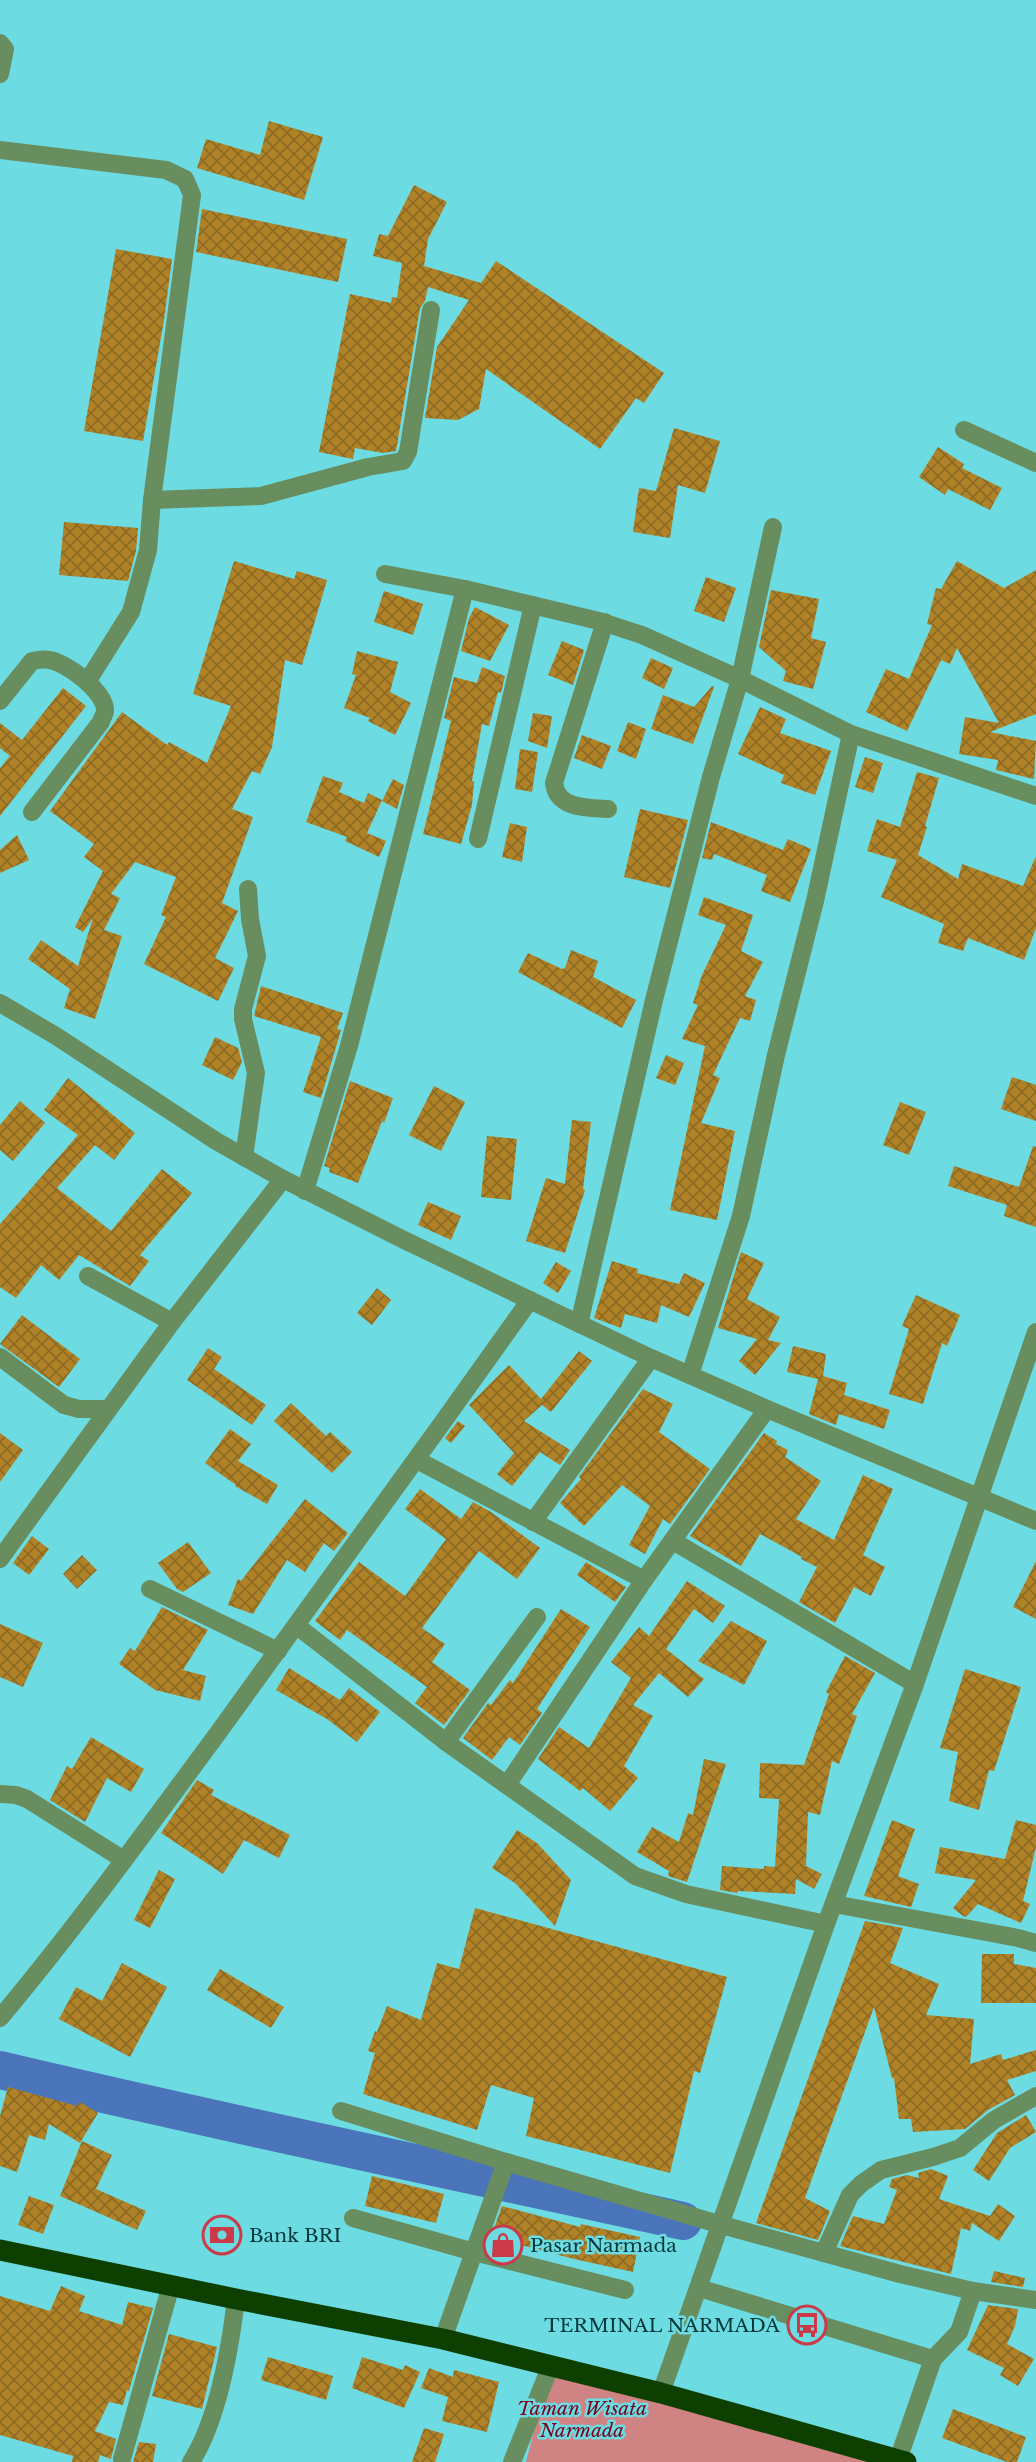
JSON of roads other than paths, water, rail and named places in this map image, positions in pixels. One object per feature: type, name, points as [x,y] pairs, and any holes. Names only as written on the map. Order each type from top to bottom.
[{"type":"highway","points":[[0,2250],[443,2339],[661,2393],[860,2456],[902,2461]]},
{"type":"street","points":[[0,43],[5,49],[0,74]]},
{"type":"street","points":[[0,150],[166,170],[185,179],[192,195],[152,500],[148,550],[131,612],[87,682]]},
{"type":"street","points":[[152,500],[261,496],[368,467],[403,461],[408,452],[431,310]]},
{"type":"street","points":[[964,430],[1036,463]]},
{"type":"street","points":[[579,1324],[654,1000],[711,777],[740,678],[774,527]]},
{"type":"street","points":[[385,574],[465,589],[605,622],[642,635],[740,678],[851,734],[977,774],[1036,796]]},
{"type":"street","points":[[305,1191],[349,1046],[465,589]]},
{"type":"street","points":[[478,839],[533,605]]},
{"type":"street","points":[[605,622],[554,783],[555,792],[566,802],[581,808],[608,809]]},
{"type":"street","points":[[0,701],[32,661],[47,659],[61,663],[87,682],[101,698],[105,709],[101,722],[33,812]]},
{"type":"street","points":[[691,1375],[741,1216],[776,1055],[816,901],[851,734]]},
{"type":"street","points":[[243,1157],[256,1073],[243,1019],[243,1009],[257,956],[248,889]]},
{"type":"street","points":[[0,1003],[56,1035],[243,1157],[305,1191],[651,1358],[766,1409],[1036,1521]]},
{"type":"street","points":[[0,1559],[172,1322],[283,1179]]},
{"type":"street","points":[[88,1276],[172,1322]]},
{"type":"street","points":[[0,2018],[49,1959],[297,1626],[530,1300]]},
{"type":"street","points":[[661,2393],[826,1924],[915,1684],[1036,1332]]},
{"type":"street","points":[[0,1357],[64,1405],[79,1409],[108,1409]]},
{"type":"street","points":[[533,1522],[651,1358]]},
{"type":"street","points":[[507,1785],[644,1580],[766,1409]]},
{"type":"street","points":[[417,1460],[644,1580]]},
{"type":"street","points":[[673,1542],[915,1684]]},
{"type":"street","points":[[150,1589],[278,1651]]},
{"type":"street","points":[[446,1742],[537,1617]]},
{"type":"street","points":[[297,1626],[446,1742],[635,1875],[686,1894],[826,1924]]},
{"type":"street","points":[[0,1794],[27,1799],[124,1860]]},
{"type":"street","points":[[834,1904],[1036,1943]]},
{"type":"street","points":[[824,2253],[850,2195],[861,2184],[881,2170],[960,2147],[994,2120],[1036,2096]]},
{"type":"street","points":[[341,2111],[501,2178],[722,2225],[973,2291],[1036,2300]]},
{"type":"street","points":[[443,2339],[501,2178]]},
{"type":"street","points":[[353,2218],[625,2290]]},
{"type":"street","points":[[122,2459],[171,2285]]},
{"type":"street","points":[[699,2288],[933,2359]]},
{"type":"street","points":[[902,2461],[933,2359],[959,2332],[973,2291]]},
{"type":"street","points":[[191,2462],[209,2422],[230,2343],[236,2299]]},
{"type":"street","points":[[512,2462],[551,2365]]},
{"type":"waterway","points":[[0,2070],[683,2221]]},
{"type":"place","name":"Bank BRI","points":[[222,2235]]},
{"type":"place","name":"Pasar Narmada","points":[[503,2245]]},
{"type":"place","name":"TERMINAL NARMADA","points":[[807,2325]]},
{"type":"park label","name":"Taman Wisata Narmada","points":[[582,2419]]}]
